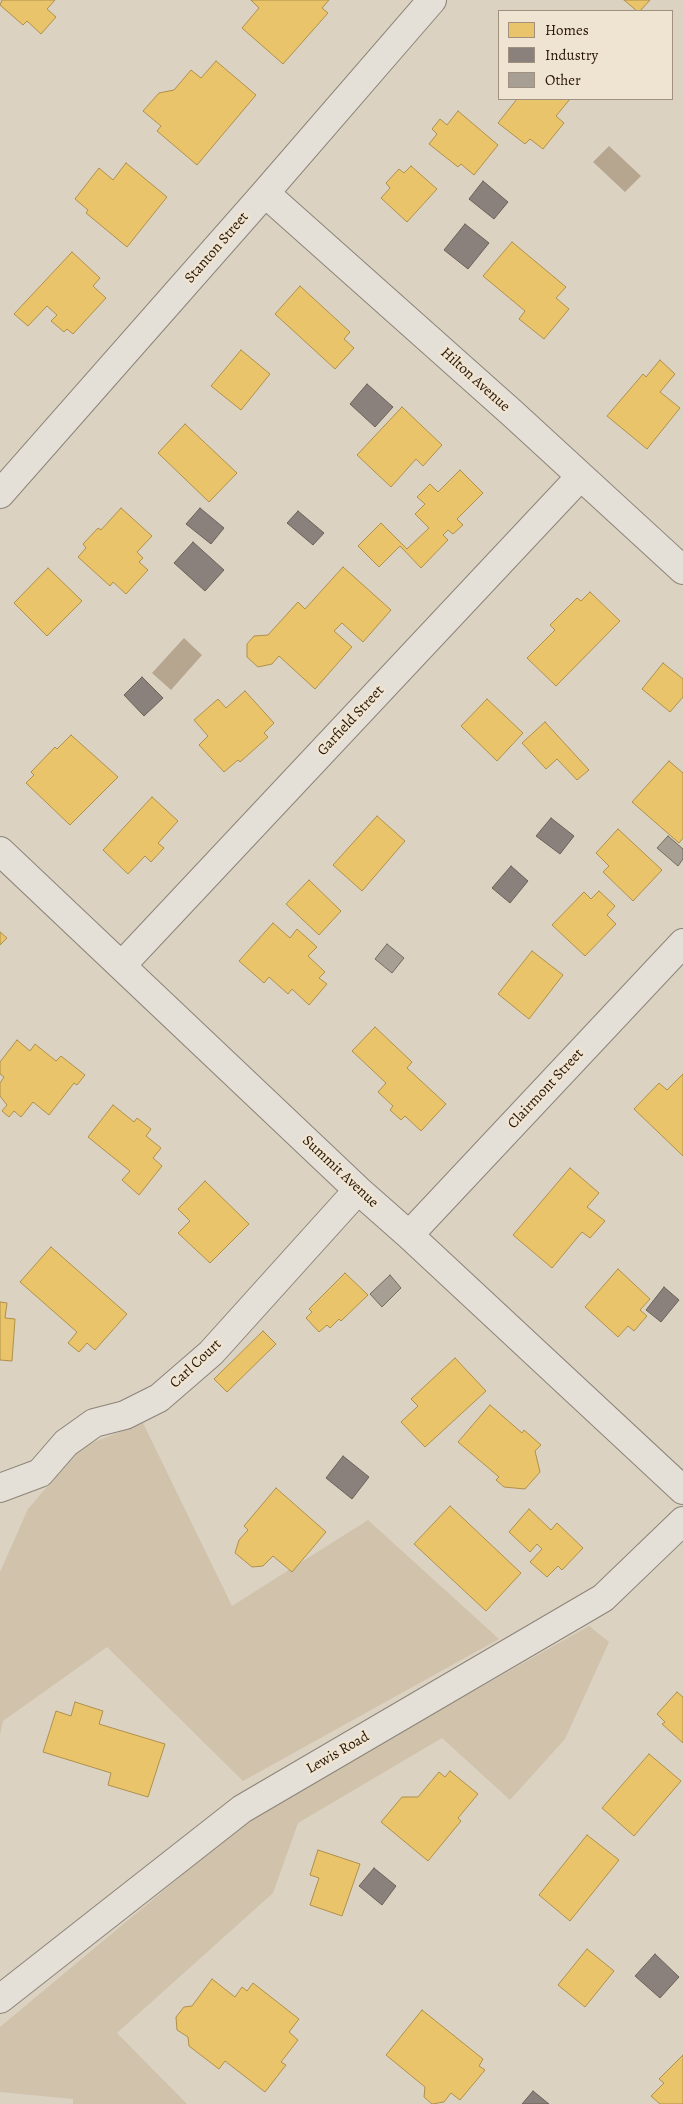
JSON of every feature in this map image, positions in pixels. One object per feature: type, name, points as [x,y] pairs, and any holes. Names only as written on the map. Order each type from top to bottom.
[{"type":"street","name":"Stanton Street","points":[[0,494],[432,0]]},
{"type":"street","name":"Hilton Avenue","points":[[265,193],[512,413],[683,570]]},
{"type":"street","name":"Garfield Street","points":[[122,965],[580,477]]},
{"type":"street","name":"Summit Avenue","points":[[0,851],[358,1190],[409,1235],[683,1490]]},
{"type":"street","name":"Clairmont Street","points":[[409,1235],[683,943]]},
{"type":"street","name":"Carl Court","points":[[0,1488],[40,1473],[66,1443],[94,1422],[125,1415],[159,1398],[211,1353],[358,1190]]},
{"type":"street","name":"Lewis Road","points":[[0,2000],[242,1808],[603,1598],[683,1521]]},
{"type":"shaded area","points":[[609,146],[641,176],[625,192],[593,162]]},
{"type":"shaded area","points":[[184,638],[202,655],[171,690],[152,673]]},
{"type":"shaded area","points":[[143,1423],[232,1606],[368,1520],[499,1639],[243,1781],[107,1647],[3,1721],[0,1735],[0,1572],[28,1509],[81,1447]]},
{"type":"shaded area","points":[[589,1626],[609,1642],[565,1739],[510,1800],[442,1738],[298,1823],[273,1893],[117,2033],[187,2104],[73,2104],[73,2099],[0,2092],[0,2027],[254,1815]]},
{"type":"building: Homes","points":[[2,0],[55,0],[47,9],[56,17],[41,34],[27,21],[23,25],[0,5]]},
{"type":"building: Homes","points":[[251,0],[329,0],[322,8],[328,13],[283,64],[242,28],[259,8]]},
{"type":"building: Homes","points":[[624,0],[650,0],[641,10],[636,10]]},
{"type":"building: Homes","points":[[216,61],[256,95],[197,165],[157,131],[161,126],[143,111],[159,93],[174,90],[191,70],[201,78]]},
{"type":"building: Homes","points":[[516,100],[569,100],[556,116],[564,123],[543,149],[530,139],[525,144],[498,123]]},
{"type":"building: Homes","points":[[458,111],[498,145],[474,175],[461,164],[458,167],[429,144],[437,134],[432,129],[440,119],[447,125]]},
{"type":"building: Homes","points":[[126,163],[167,197],[127,247],[86,213],[88,210],[75,199],[99,168],[113,180]]},
{"type":"building: Homes","points":[[411,166],[437,189],[407,222],[381,198],[390,188],[386,183],[399,169],[404,173]]},
{"type":"building: Homes","points":[[512,242],[566,287],[556,298],[569,309],[544,339],[519,319],[525,311],[483,276]]},
{"type":"building: Homes","points":[[72,252],[100,278],[93,286],[106,298],[73,334],[67,329],[64,332],[51,321],[57,315],[47,306],[28,326],[14,314]]},
{"type":"building: Homes","points":[[300,286],[350,332],[344,339],[354,348],[335,369],[275,314]]},
{"type":"building: Homes","points":[[241,350],[270,374],[241,410],[211,386]]},
{"type":"building: Homes","points":[[660,360],[675,374],[660,392],[680,408],[647,449],[607,416],[643,374],[646,377]]},
{"type":"building: Homes","points":[[402,407],[442,445],[423,466],[416,459],[391,487],[357,455]]},
{"type":"building: Homes","points":[[185,424],[237,473],[209,502],[158,453]]},
{"type":"building: Homes","points":[[460,470],[483,493],[457,519],[463,525],[453,534],[448,530],[443,535],[448,540],[421,568],[400,546],[379,567],[358,546],[381,523],[407,549],[429,528],[415,514],[425,504],[417,497],[430,484],[438,492]]},
{"type":"building: Homes","points":[[121,508],[152,536],[137,552],[143,558],[139,562],[148,570],[126,594],[113,582],[110,586],[78,557],[86,548],[83,544],[98,528],[101,530]]},
{"type":"building: Homes","points":[[343,567],[391,610],[363,642],[342,623],[334,631],[352,647],[315,689],[279,656],[272,664],[258,667],[247,657],[247,644],[254,636],[268,635],[298,602],[305,609]]},
{"type":"building: Homes","points":[[48,568],[82,601],[47,636],[14,603]]},
{"type":"building: Homes","points":[[590,592],[620,621],[556,686],[527,658],[555,630],[550,625],[577,598],[581,601]]},
{"type":"building: Homes","points":[[663,663],[683,679],[683,697],[670,712],[642,689]]},
{"type":"building: Homes","points":[[245,691],[274,723],[264,733],[268,737],[240,762],[238,760],[224,772],[199,745],[208,736],[194,720],[218,699],[226,708]]},
{"type":"building: Homes","points":[[487,699],[523,733],[497,761],[461,726]]},
{"type":"building: Homes","points":[[545,722],[589,770],[577,780],[557,759],[546,769],[522,743]]},
{"type":"building: Homes","points":[[71,735],[118,777],[70,825],[26,783],[34,775],[31,772],[55,747],[57,749]]},
{"type":"building: Homes","points":[[669,761],[683,773],[683,838],[679,843],[632,802]]},
{"type":"building: Homes","points":[[152,797],[178,821],[158,843],[164,848],[151,862],[145,856],[128,874],[103,850]]},
{"type":"building: Homes","points":[[377,816],[405,841],[362,891],[333,865]]},
{"type":"building: Homes","points":[[618,829],[662,870],[633,901],[603,872],[609,866],[596,853]]},
{"type":"building: Homes","points":[[309,880],[341,911],[319,935],[286,904]]},
{"type":"building: Homes","points":[[599,891],[615,906],[607,915],[616,924],[585,956],[552,925],[584,892],[591,899]]},
{"type":"building: Homes","points":[[273,923],[290,938],[297,929],[317,947],[308,956],[325,972],[319,978],[327,984],[309,1005],[292,989],[288,994],[269,977],[264,983],[239,961]]},
{"type":"building: Homes","points":[[0,932],[7,938],[0,945]]},
{"type":"building: Homes","points":[[532,951],[563,975],[529,1019],[498,994]]},
{"type":"building: Homes","points":[[375,1027],[412,1062],[407,1068],[446,1104],[421,1131],[405,1116],[401,1120],[390,1110],[393,1106],[378,1092],[386,1083],[352,1051]]},
{"type":"building: Homes","points":[[17,1040],[30,1051],[35,1044],[56,1061],[61,1056],[85,1075],[77,1085],[74,1083],[49,1115],[33,1102],[21,1117],[14,1111],[9,1117],[2,1111],[7,1105],[0,1096],[0,1083],[4,1077],[0,1074],[0,1062]]},
{"type":"building: Homes","points":[[683,1074],[683,1156],[634,1109],[659,1083],[667,1090]]},
{"type":"building: Homes","points":[[113,1105],[134,1122],[137,1118],[151,1129],[146,1136],[161,1148],[153,1158],[162,1166],[139,1195],[122,1180],[130,1171],[88,1137]]},
{"type":"building: Homes","points":[[570,1168],[599,1193],[587,1207],[605,1221],[590,1238],[582,1232],[552,1268],[513,1235]]},
{"type":"building: Homes","points":[[205,1181],[249,1224],[210,1263],[178,1233],[190,1221],[178,1209]]},
{"type":"building: Homes","points":[[51,1247],[127,1314],[95,1350],[87,1343],[79,1352],[68,1343],[77,1332],[20,1282]]},
{"type":"building: Homes","points":[[618,1269],[650,1299],[640,1310],[647,1316],[634,1331],[628,1326],[618,1337],[585,1307]]},
{"type":"building: Homes","points":[[345,1273],[368,1295],[341,1321],[339,1319],[330,1328],[327,1325],[319,1332],[306,1318],[312,1312],[309,1309]]},
{"type":"building: Homes","points":[[0,1302],[7,1303],[5,1318],[15,1319],[12,1361],[0,1360]]},
{"type":"building: Homes","points":[[263,1331],[276,1344],[227,1392],[214,1379]]},
{"type":"building: Homes","points":[[455,1358],[486,1391],[425,1447],[401,1422],[418,1406],[411,1399]]},
{"type":"building: Homes","points":[[490,1405],[522,1433],[524,1430],[541,1445],[535,1451],[540,1472],[525,1489],[504,1487],[496,1480],[499,1477],[458,1442]]},
{"type":"building: Homes","points":[[276,1488],[326,1532],[292,1572],[273,1556],[263,1566],[252,1567],[235,1553],[239,1540],[248,1530],[244,1526]]},
{"type":"building: Homes","points":[[450,1506],[521,1573],[486,1611],[414,1544]]},
{"type":"building: Homes","points":[[529,1509],[551,1530],[557,1523],[583,1548],[562,1570],[558,1566],[547,1577],[530,1562],[542,1549],[537,1544],[530,1552],[509,1532]]},
{"type":"building: Homes","points":[[677,1692],[683,1697],[683,1743],[662,1724],[665,1722],[657,1714]]},
{"type":"building: Homes","points":[[75,1702],[103,1711],[99,1724],[165,1744],[148,1797],[108,1785],[111,1773],[43,1752],[56,1711],[71,1716]]},
{"type":"building: Homes","points":[[649,1754],[681,1781],[634,1836],[602,1808]]},
{"type":"building: Homes","points":[[450,1771],[478,1794],[458,1818],[461,1821],[428,1861],[381,1822],[402,1797],[418,1797],[439,1772],[445,1777]]},
{"type":"building: Homes","points":[[587,1835],[619,1860],[570,1921],[539,1895]]},
{"type":"building: Homes","points":[[318,1850],[360,1864],[342,1916],[310,1905],[319,1878],[310,1875]]},
{"type":"building: Homes","points":[[587,1949],[614,1971],[585,2007],[558,1985]]},
{"type":"building: Homes","points":[[212,1979],[235,1997],[242,1987],[247,1991],[253,1983],[299,2019],[289,2032],[298,2040],[281,2062],[286,2065],[265,2092],[225,2061],[219,2069],[189,2046],[188,2037],[177,2030],[176,2017],[184,2007],[192,2006]]},
{"type":"building: Homes","points":[[422,2010],[483,2059],[479,2066],[485,2070],[460,2100],[451,2093],[444,2102],[432,2104],[424,2097],[425,2087],[386,2055]]},
{"type":"building: Homes","points":[[683,2055],[683,2104],[660,2104],[651,2096],[664,2083],[659,2079]]},
{"type":"building: Industry","points":[[483,181],[508,202],[494,219],[469,199]]},
{"type":"building: Industry","points":[[465,224],[489,243],[468,269],[444,250]]},
{"type":"building: Industry","points":[[367,384],[393,407],[375,427],[350,404]]},
{"type":"building: Industry","points":[[200,508],[224,528],[211,544],[186,524]]},
{"type":"building: Industry","points":[[298,511],[324,533],[313,545],[287,523]]},
{"type":"building: Industry","points":[[193,542],[224,570],[205,591],[174,563]]},
{"type":"building: Industry","points":[[142,677],[163,698],[144,716],[124,695]]},
{"type":"building: Industry","points":[[551,818],[574,836],[560,854],[536,836]]},
{"type":"building: Industry","points":[[511,866],[528,881],[510,903],[492,888]]},
{"type":"building: Industry","points":[[664,1287],[679,1300],[661,1322],[646,1310]]},
{"type":"building: Industry","points":[[343,1456],[369,1477],[352,1499],[326,1478]]},
{"type":"building: Industry","points":[[374,1868],[396,1886],[382,1905],[359,1886]]},
{"type":"building: Industry","points":[[655,1954],[679,1977],[660,1998],[635,1976]]},
{"type":"building: Industry","points":[[533,2091],[549,2104],[522,2104]]},
{"type":"building: Other","points":[[668,836],[683,849],[683,859],[678,866],[657,848]]},
{"type":"building: Other","points":[[387,944],[404,958],[392,973],[375,959]]},
{"type":"building: Other","points":[[390,1275],[401,1288],[382,1307],[370,1294]]}]
